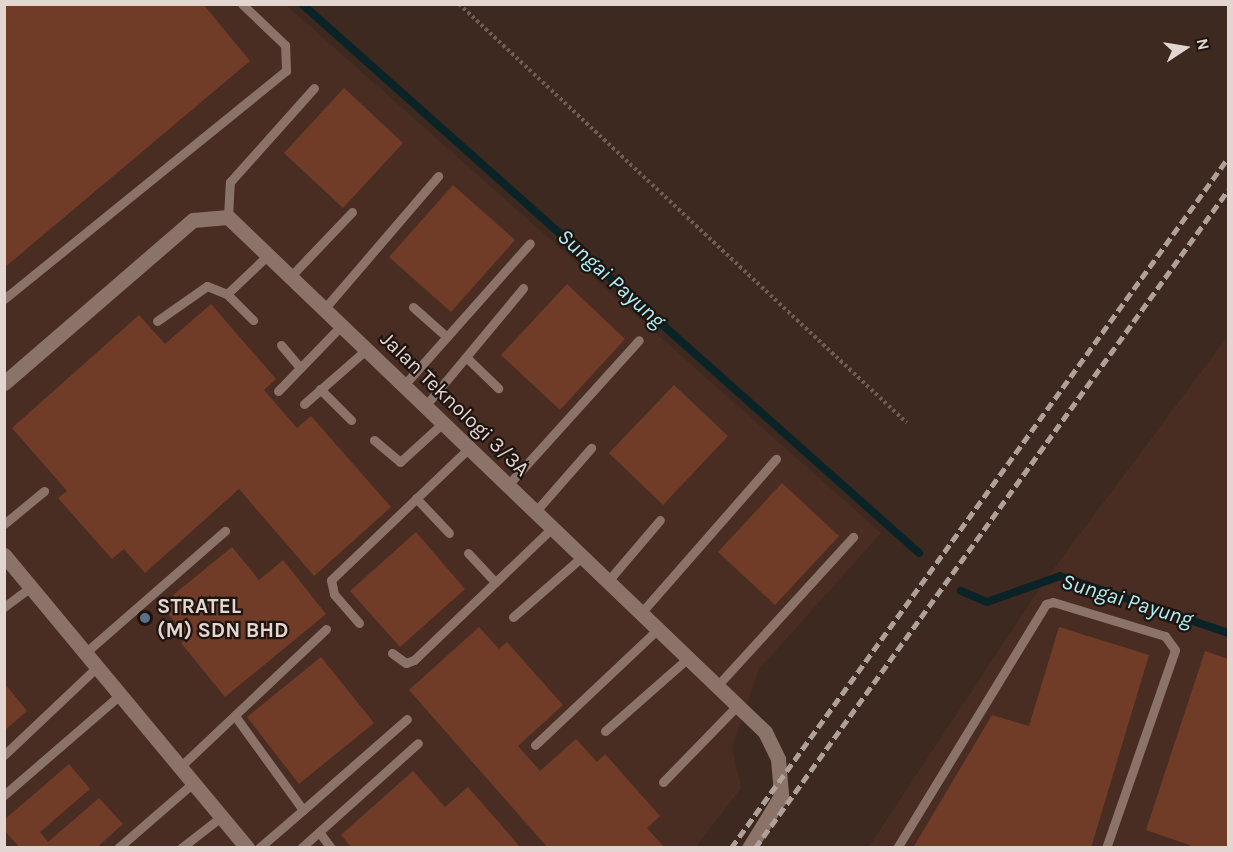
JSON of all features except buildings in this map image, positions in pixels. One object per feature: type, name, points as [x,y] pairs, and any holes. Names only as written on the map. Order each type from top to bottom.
[{"type":"street","name":"Jalan Teknologi 3/3A","points":[[228,217],[292,275],[765,732],[778,759],[782,796],[748,848]]},
{"type":"street","points":[[4,383],[194,220],[228,217]]},
{"type":"street","points":[[4,555],[247,848]]},
{"type":"lane","points":[[4,299],[286,71],[285,45],[242,4]]},
{"type":"lane","points":[[228,217],[230,182],[314,88]]},
{"type":"lane","points":[[325,308],[438,176]]},
{"type":"lane","points":[[292,275],[352,212]]},
{"type":"lane","points":[[405,384],[530,243]]},
{"type":"lane","points":[[227,294],[269,254]]},
{"type":"lane","points":[[157,321],[197,289],[216,287],[227,294],[253,320]]},
{"type":"lane","points":[[426,405],[523,288]]},
{"type":"lane","points":[[413,307],[447,337]]},
{"type":"lane","points":[[278,391],[343,324]]},
{"type":"lane","points":[[508,484],[639,340]]},
{"type":"lane","points":[[281,345],[300,368]]},
{"type":"lane","points":[[304,404],[368,348]]},
{"type":"lane","points":[[465,357],[498,388]]},
{"type":"lane","points":[[320,389],[351,420]]},
{"type":"lane","points":[[374,440],[400,462],[444,422]]},
{"type":"lane","points":[[359,622],[334,594],[331,580],[470,447]]},
{"type":"lane","points":[[536,511],[591,448]]},
{"type":"lane","points":[[641,613],[776,459]]},
{"type":"lane","points":[[4,524],[44,491]]},
{"type":"lane","points":[[416,498],[449,533]]},
{"type":"lane","points":[[608,581],[660,520]]},
{"type":"lane","points":[[392,653],[406,663],[414,660],[553,527]]},
{"type":"lane","points":[[85,653],[225,531]]},
{"type":"lane","points":[[717,686],[853,537]]},
{"type":"lane","points":[[468,553],[495,582]]},
{"type":"lane","points":[[513,617],[583,556]]},
{"type":"lane","points":[[4,607],[31,586]]},
{"type":"lane","points":[[897,848],[1046,604],[1053,602],[1165,636],[1175,650],[1106,848]]},
{"type":"lane","points":[[180,767],[326,629]]},
{"type":"lane","points":[[536,745],[658,629]]},
{"type":"lane","points":[[605,731],[688,658]]},
{"type":"lane","points":[[4,755],[97,667]]},
{"type":"lane","points":[[4,795],[120,695]]},
{"type":"lane","points":[[663,782],[737,706]]},
{"type":"lane","points":[[235,716],[303,810]]},
{"type":"lane","points":[[259,848],[407,719]]},
{"type":"lane","points":[[301,848],[418,743]]},
{"type":"lane","points":[[118,848],[193,783]]},
{"type":"lane","points":[[181,848],[221,817]]},
{"type":"lane","points":[[319,832],[331,848]]},
{"type":"path","points":[[459,4],[907,423]]},
{"type":"shaded area","points":[[5,5],[286,5],[881,533],[759,669],[732,747],[741,788],[696,847],[5,848]]},
{"type":"shaded area","points":[[1228,336],[1228,847],[868,848],[1046,579]]},
{"type":"waterway","name":"Sungai Payung","points":[[302,4],[919,553]]},
{"type":"waterway","name":"Sungai Payung","points":[[961,591],[987,602],[1060,576],[1228,633]]},
{"type":"railway","points":[[731,848],[1228,158]]},
{"type":"railway","points":[[755,848],[1228,190]]},
{"type":"place","name":"STRATEL (M) SDN BHD","points":[[145,618]]}]
